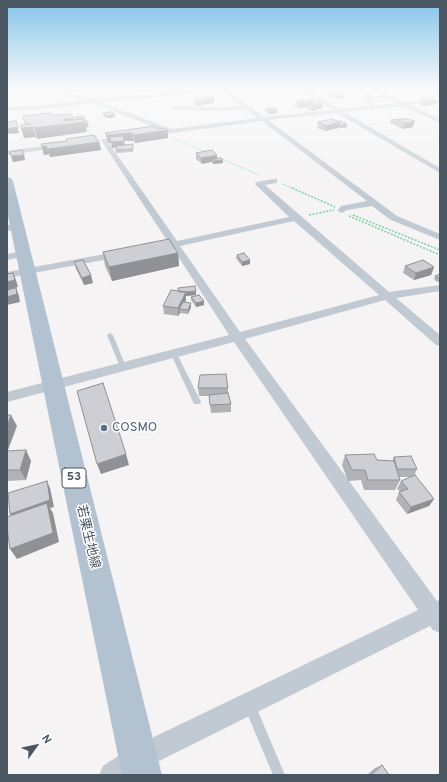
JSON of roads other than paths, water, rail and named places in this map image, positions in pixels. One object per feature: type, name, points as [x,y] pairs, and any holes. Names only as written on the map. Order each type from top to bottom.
[{"type":"main road","name":"若栗生地線","points":[[7,181],[16,265],[53,386],[140,766]]},
{"type":"street","points":[[140,124],[159,132]]},
{"type":"street","points":[[154,124],[170,131]]},
{"type":"street","points":[[143,134],[220,124]]},
{"type":"street","points":[[270,124],[372,203],[394,218],[440,237]]},
{"type":"street","points":[[361,124],[440,171]]},
{"type":"street","points":[[104,140],[237,338],[438,616],[249,704],[140,766],[112,775]]},
{"type":"street","points":[[7,153],[67,145]]},
{"type":"street","points":[[274,181],[259,184],[296,218],[440,342]]},
{"type":"street","points":[[338,210],[372,203]]},
{"type":"street","points":[[158,247],[296,218]]},
{"type":"street","points":[[16,265],[127,253]]},
{"type":"street","points":[[7,397],[237,338],[388,296],[440,288]]},
{"type":"lane","points":[[110,335],[123,367]]},
{"type":"lane","points":[[174,354],[197,402]]},
{"type":"lane","points":[[249,704],[279,775]]},
{"type":"place","name":"COSMO","points":[[104,428]]}]
